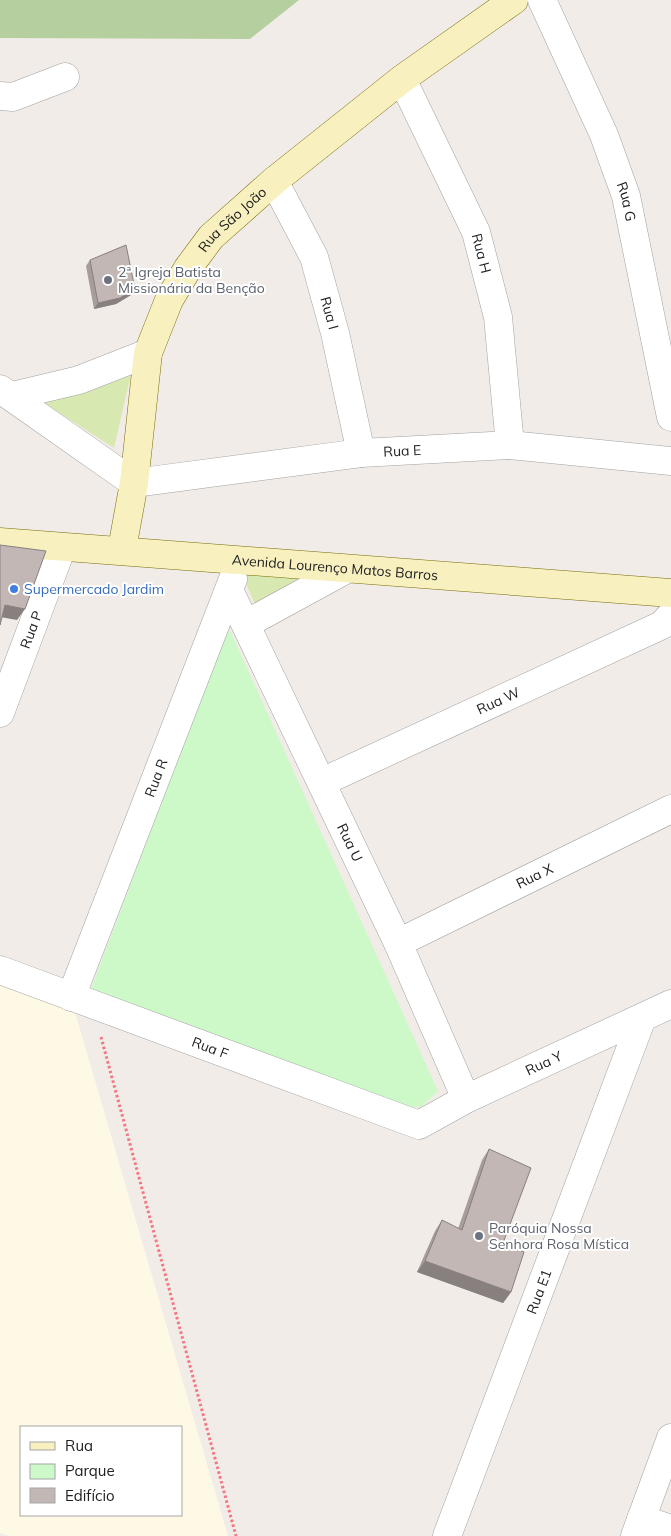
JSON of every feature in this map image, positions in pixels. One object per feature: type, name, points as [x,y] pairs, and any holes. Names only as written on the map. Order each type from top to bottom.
[{"type":"street","name":"Rua São João","points":[[122,549],[134,484],[148,353],[169,300],[188,268],[211,237],[274,181],[402,79],[514,0]]},
{"type":"street","name":"Rua G","points":[[542,0],[604,135],[626,196],[671,417]]},
{"type":"street","points":[[0,96],[13,97],[65,77]]},
{"type":"street","name":"Rua H","points":[[402,79],[476,232],[498,317],[510,445]]},
{"type":"street","name":"Rua I","points":[[274,181],[314,257],[335,332],[361,453]]},
{"type":"street","points":[[6,392],[79,380],[148,353]]},
{"type":"street","points":[[6,392],[134,484]]},
{"type":"street","name":"Rua E","points":[[134,484],[361,453],[510,445],[671,461]]},
{"type":"street","name":"Avenida Lourenço Matos Barros","points":[[0,542],[241,558],[345,570],[671,593]]},
{"type":"street","name":"Rua P","points":[[0,713],[62,547]]},
{"type":"street","name":"Rua R","points":[[82,1001],[241,558]]},
{"type":"street","points":[[246,624],[345,570]]},
{"type":"street","name":"Rua U","points":[[229,590],[398,943],[466,1099]]},
{"type":"street","name":"Rua W","points":[[322,782],[662,625],[671,615]]},
{"type":"street","name":"Rua X","points":[[398,943],[671,809]]},
{"type":"street","name":"Rua F","points":[[0,970],[419,1125]]},
{"type":"street","name":"Rua Y","points":[[419,1125],[466,1099],[671,1004]]},
{"type":"street","name":"Rua E1","points":[[447,1536],[642,1018]]},
{"type":"street","points":[[671,1438],[638,1527],[671,1529]]},
{"type":"path","points":[[82,1001],[236,1536]]},
{"type":"shaded area","points":[[0,985],[75,1012],[228,1536],[9,1536],[0,1533]]},
{"type":"green space","points":[[0,0],[299,0],[250,39],[0,38]]},
{"type":"green space","points":[[131,374],[114,448],[44,403]]},
{"type":"green space","points":[[242,574],[313,579],[256,607]]},
{"type":"green space","points":[[228,626],[438,1091],[421,1107],[410,1107],[90,992]]},
{"type":"building","name":"2ª Igreja Batista Missionária da Benção","points":[[126,245],[135,289],[120,298],[98,303],[90,260]]},
{"type":"building","name":"Supermercado Jardim","points":[[0,545],[46,551],[25,609],[5,605],[0,625]]},
{"type":"building","name":"Paróquia Nossa Senhora Rosa Mística","points":[[489,1149],[531,1168],[503,1243],[524,1252],[511,1292],[425,1261],[442,1220],[462,1230]]},
{"type":"place","name":"2ª Igreja Batista Missionária da Benção","points":[[108,280]]},
{"type":"place","name":"Supermercado Jardim","points":[[14,589]]},
{"type":"place","name":"Paróquia Nossa Senhora Rosa Mística","points":[[479,1236]]}]
